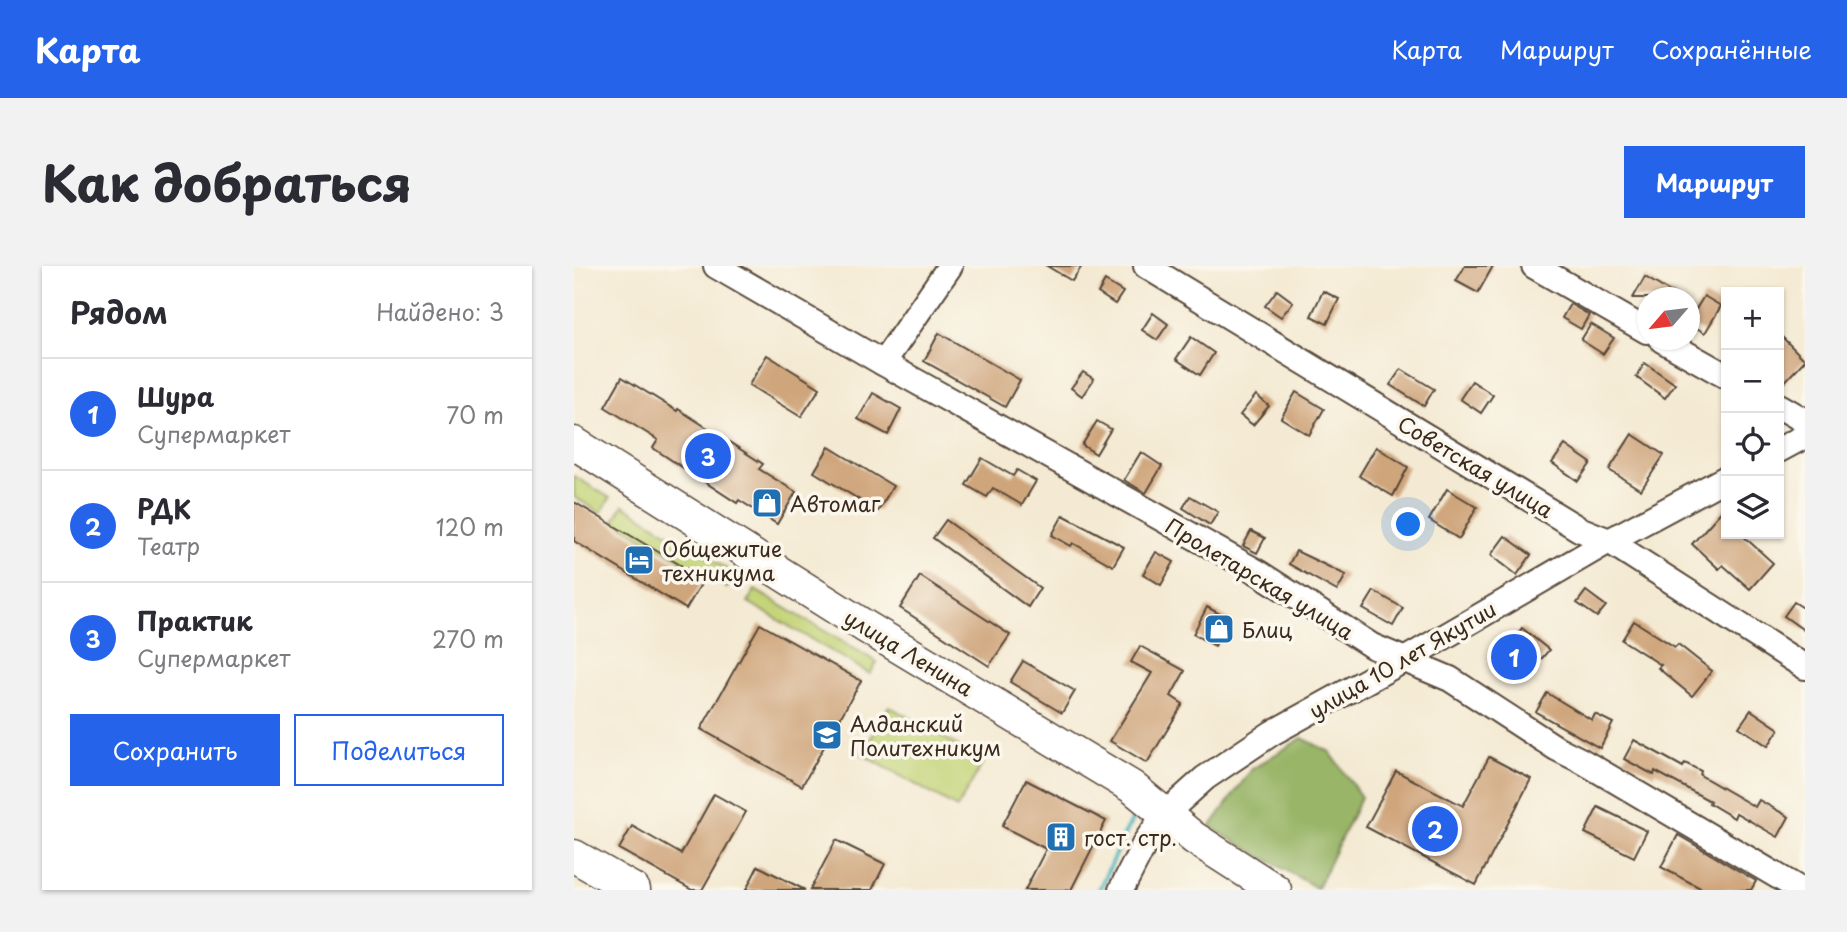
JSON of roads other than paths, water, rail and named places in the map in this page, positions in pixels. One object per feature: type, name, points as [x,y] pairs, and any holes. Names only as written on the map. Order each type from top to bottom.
[{"type":"main road","name":"улица Ленина","points":[[574,443],[888,640],[1132,787],[1194,838],[1275,890]]},
{"type":"main road","points":[[574,856],[634,890]]},
{"type":"street","name":"Пролетарская улица","points":[[716,266],[883,363],[1259,573],[1372,646],[1450,679],[1556,748],[1802,886]]},
{"type":"street","points":[[883,363],[950,266]]},
{"type":"street","name":"Советская улица","points":[[1146,266],[1579,529],[1609,541],[1805,667]]},
{"type":"street","points":[[1534,266],[1637,325]]},
{"type":"street","points":[[1680,350],[1721,373]]},
{"type":"street","points":[[1784,409],[1805,421]]},
{"type":"street","points":[[1784,447],[1805,436]]},
{"type":"street","name":"улица 10 лет Якутии","points":[[1121,890],[1146,841],[1165,814],[1205,778],[1272,733],[1609,541],[1721,481]]},
{"type":"waterway","points":[[1099,890],[1131,821]]},
{"type":"place","name":"Практик","points":[[708,456]]},
{"type":"place","name":"Автомаг","points":[[767,503]]},
{"type":"place","name":"Общежитие техникума","points":[[639,560]]},
{"type":"place","name":"Блиц","points":[[1219,629]]},
{"type":"place","name":"Шура","points":[[1514,657]]},
{"type":"place","name":"Алданский Политехникум","points":[[827,735]]},
{"type":"place","name":"РДК","points":[[1435,829]]},
{"type":"place","name":"гост. стр.","points":[[1061,837]]}]
